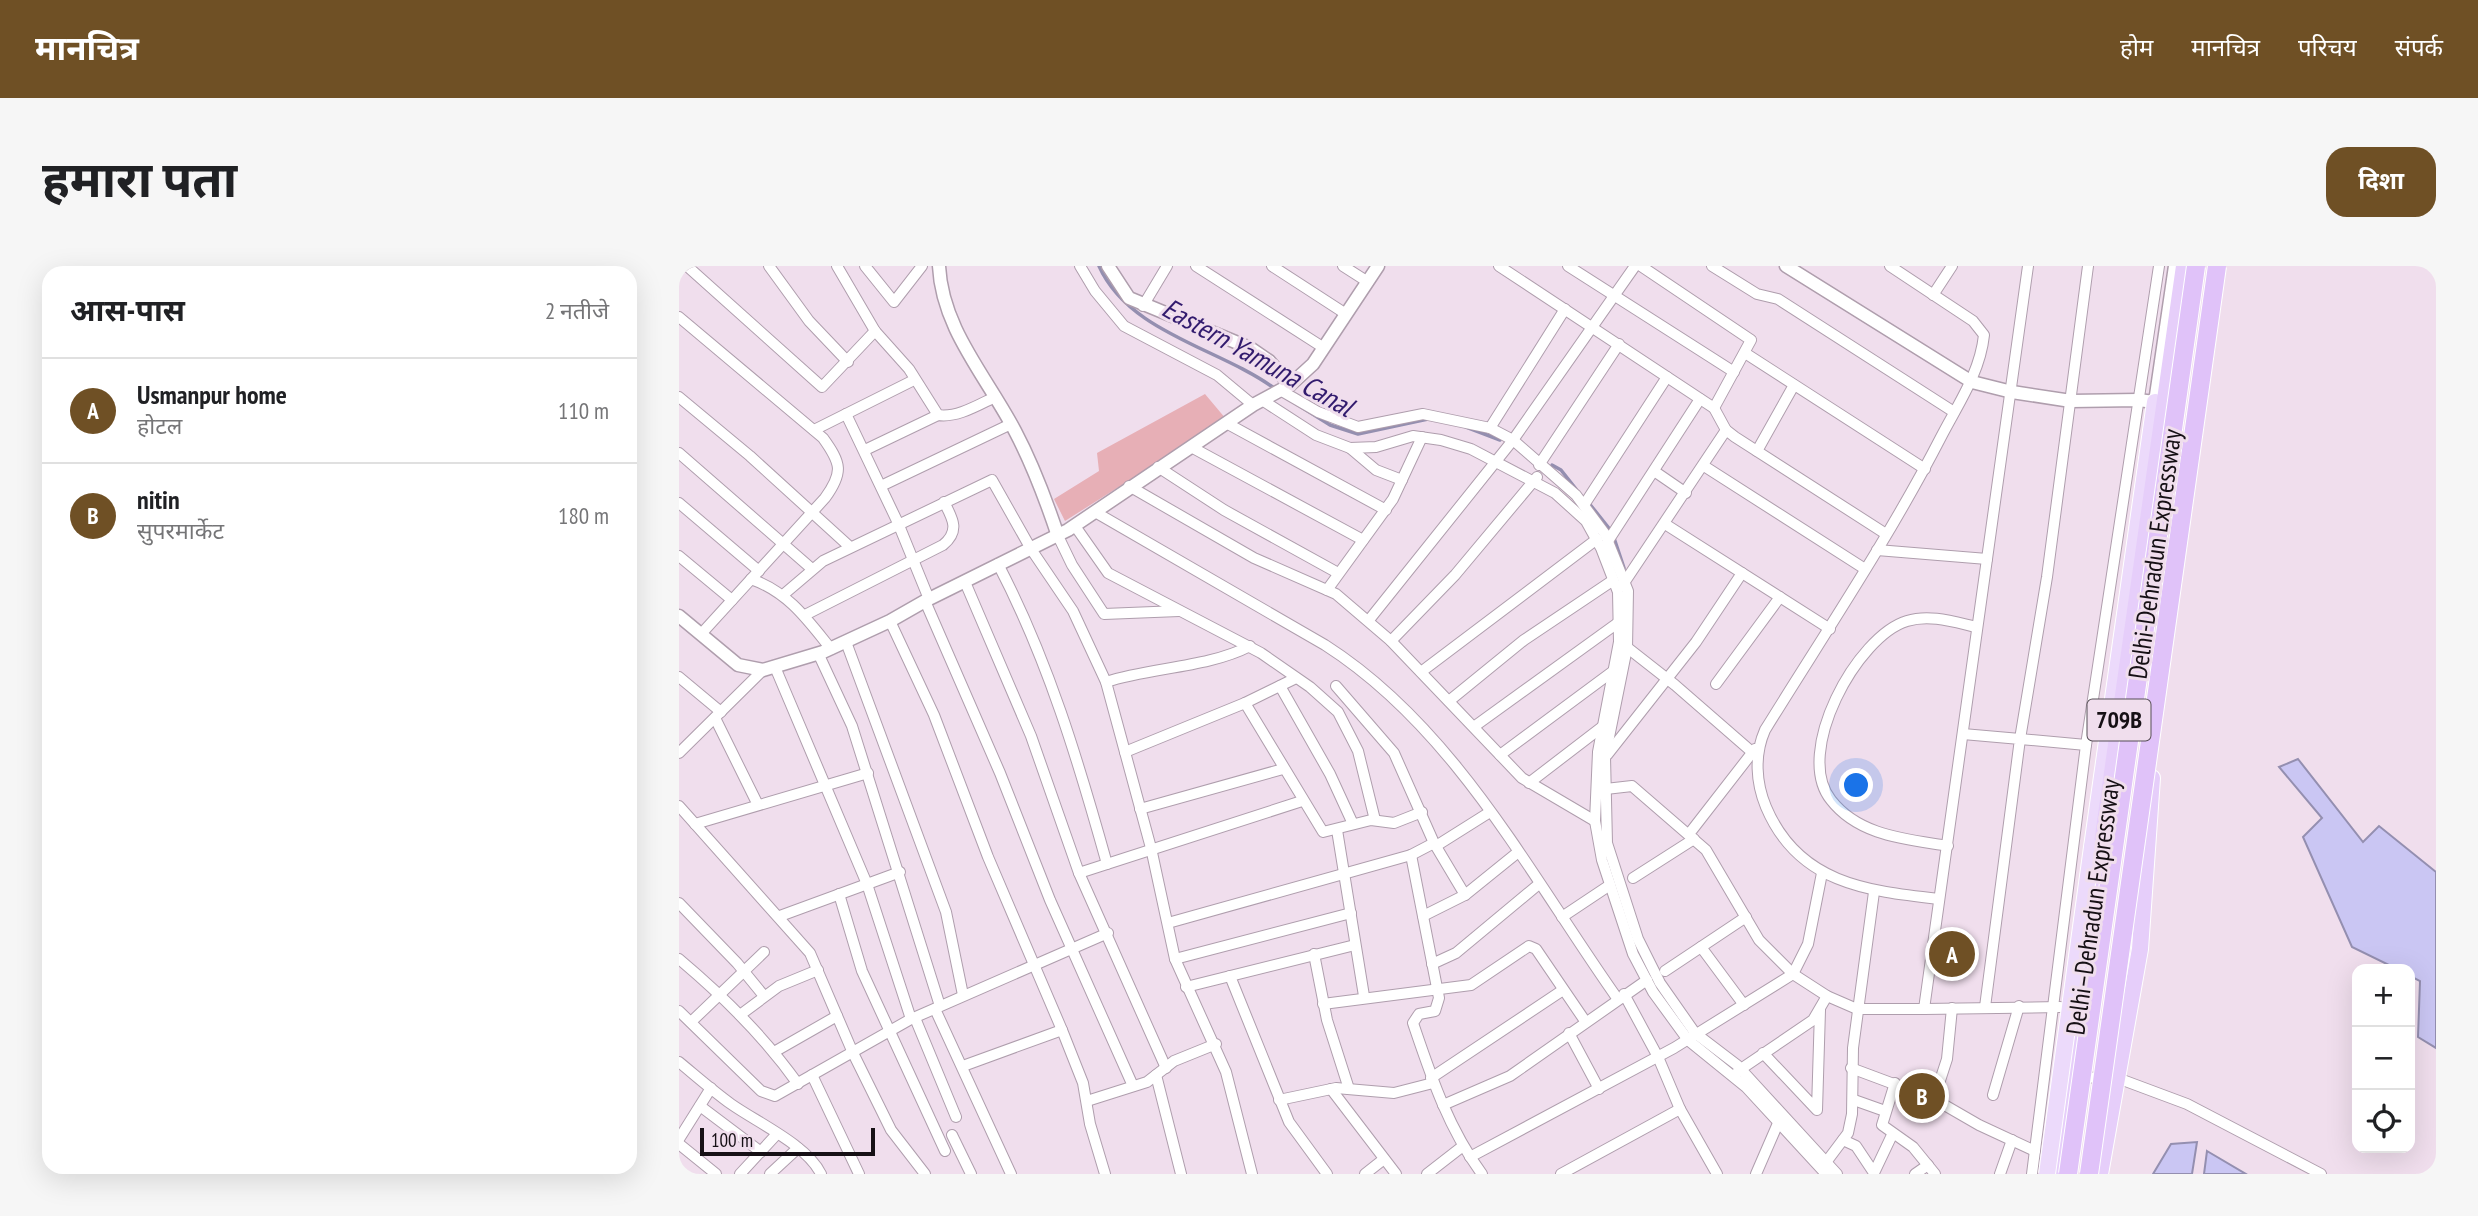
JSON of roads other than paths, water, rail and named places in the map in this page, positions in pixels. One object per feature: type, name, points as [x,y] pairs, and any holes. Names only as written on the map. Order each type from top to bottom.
[{"type":"highway","name":"Delhi–Dehradun Expressway","points":[[2055,1174],[2095,897],[2160,403],[2184,266]]},
{"type":"highway","name":"Delhi-Dehradun Expressway","points":[[2068,1174],[2196,266]]},
{"type":"highway","name":"Delhi-Dehradun Expressway","points":[[2089,1174],[2217,266]]},
{"type":"highway","name":"Delhi–Dehradun Expressway","points":[[2100,1174],[2140,948],[2154,751],[2225,266]]},
{"type":"main road","points":[[2047,1174],[2160,403]]},
{"type":"street","points":[[687,266],[822,387],[875,331]]},
{"type":"street","points":[[769,266],[809,321],[848,362]]},
{"type":"street","points":[[837,266],[875,331],[909,369],[938,415]]},
{"type":"street","points":[[865,266],[894,302],[922,266]]},
{"type":"street","points":[[938,266],[943,300],[951,323],[1011,424],[1038,480],[1058,536],[1077,574],[1104,614],[1179,611]]},
{"type":"street","points":[[1080,266],[1095,291],[1123,326],[1217,375],[1316,435],[1350,448],[1376,470],[1402,480]]},
{"type":"street","points":[[1108,266],[1129,298],[1250,348],[1269,361],[1285,387],[1318,412],[1358,427],[1423,414],[1490,428],[1514,441],[1586,502],[1608,540],[1621,587],[1619,622],[1623,645],[1612,672],[1602,727],[1602,786],[1608,843],[1638,939],[1660,984],[1693,1037],[1741,1069],[1825,1168]]},
{"type":"street","points":[[1143,306],[1167,266]]},
{"type":"street","points":[[1196,266],[1324,348]]},
{"type":"street","points":[[1272,266],[1346,314]]},
{"type":"street","points":[[1343,266],[1368,282]]},
{"type":"street","points":[[679,616],[738,665],[769,668],[824,651],[890,621],[1075,526],[1157,467],[1193,447],[1302,376],[1324,348],[1378,266]]},
{"type":"street","points":[[1499,266],[1714,408],[1726,429],[1886,534]]},
{"type":"street","points":[[1568,266],[1734,372]]},
{"type":"street","points":[[1370,620],[1514,441],[1635,266]]},
{"type":"street","points":[[1641,266],[1751,340],[1714,408]]},
{"type":"street","points":[[1712,266],[1757,294],[1778,299],[1954,412]]},
{"type":"street","points":[[1786,266],[1972,382],[2012,392],[2071,401],[2139,400],[2160,403],[2175,266]]},
{"type":"street","points":[[1633,878],[1691,836],[1761,740],[1925,469],[1972,382],[1984,335],[1973,321],[1890,266]]},
{"type":"street","points":[[1933,295],[1952,266]]},
{"type":"street","points":[[1924,1009],[2028,266]]},
{"type":"street","points":[[1985,1007],[2020,739],[2047,578],[2088,266]]},
{"type":"street","points":[[2032,1174],[2054,1007],[2060,931],[2086,745],[2159,266]]},
{"type":"street","points":[[1490,428],[1565,309]]},
{"type":"street","points":[[679,317],[814,430],[834,453],[839,475],[836,483],[813,512],[702,633]]},
{"type":"street","points":[[1391,641],[1455,575],[1534,481],[1539,464],[1619,344]]},
{"type":"street","points":[[1745,353],[1925,469]]},
{"type":"street","points":[[1586,502],[1667,377]]},
{"type":"street","points":[[814,430],[914,380]]},
{"type":"street","points":[[1757,451],[1794,385]]},
{"type":"street","points":[[679,397],[850,547]]},
{"type":"street","points":[[865,450],[938,415],[946,417],[995,397]]},
{"type":"street","points":[[1608,540],[1700,399]]},
{"type":"street","points":[[846,414],[898,523],[927,600],[1071,947],[1133,1087]]},
{"type":"street","points":[[881,486],[1011,424]]},
{"type":"street","points":[[1228,424],[1386,510]]},
{"type":"street","points":[[1621,587],[1704,466],[1726,429]]},
{"type":"street","points":[[1350,448],[1376,447],[1401,438],[1422,436],[1471,449],[1534,481],[1574,508],[1597,540],[1612,581],[1628,591],[1613,720],[1603,759]]},
{"type":"street","points":[[1327,590],[1386,510],[1422,436]]},
{"type":"street","points":[[1193,447],[1363,540]]},
{"type":"street","points":[[679,453],[812,569]]},
{"type":"street","points":[[1704,466],[1865,569]]},
{"type":"street","points":[[1157,467],[1224,510],[1338,573]]},
{"type":"street","points":[[1654,471],[1686,493]]},
{"type":"street","points":[[783,595],[812,569],[850,547],[992,480],[1031,550],[1073,611],[1106,682],[1151,848],[1175,959],[1186,987],[1216,1044],[1235,1104],[1252,1174]]},
{"type":"street","points":[[1129,486],[1254,558],[1327,590],[1370,620],[1529,783],[1595,821]]},
{"type":"street","points":[[805,615],[943,545],[954,533],[953,520],[944,502]]},
{"type":"street","points":[[679,503],[755,575],[805,615],[824,651],[852,726],[900,873],[938,1007],[1011,1174]]},
{"type":"street","points":[[1094,512],[1361,668],[1394,697],[1445,754],[1490,812],[1562,918],[1621,996],[1658,1057],[1680,1108],[1717,1174]]},
{"type":"street","points":[[1665,524],[1830,629]]},
{"type":"street","points":[[1075,526],[1108,573],[1250,646],[1320,695],[1347,726],[1368,779],[1375,820]]},
{"type":"street","points":[[1421,672],[1597,540]]},
{"type":"street","points":[[1877,550],[1987,559]]},
{"type":"street","points":[[679,556],[732,600]]},
{"type":"street","points":[[998,564],[1021,608],[1058,698],[1107,864]]},
{"type":"street","points":[[1603,759],[1667,678],[1742,573]]},
{"type":"street","points":[[1449,701],[1524,640],[1612,581]]},
{"type":"street","points":[[965,582],[1031,736],[1079,873],[1166,1068]]},
{"type":"street","points":[[1716,684],[1780,597]]},
{"type":"street","points":[[1948,846],[1882,834],[1859,825],[1842,811],[1823,788],[1820,749],[1826,719],[1844,681],[1887,632],[1906,621],[1930,617],[1976,627]]},
{"type":"street","points":[[890,621],[934,715],[988,857],[1036,963],[1087,1101],[1090,1124],[1105,1174]]},
{"type":"street","points":[[1475,726],[1619,622]]},
{"type":"street","points":[[846,642],[946,912],[963,995]]},
{"type":"street","points":[[1623,645],[1667,678],[1752,752]]},
{"type":"street","points":[[1106,682],[1147,670],[1223,657],[1250,646]]},
{"type":"street","points":[[680,750],[769,668]]},
{"type":"street","points":[[769,668],[825,785],[867,884],[913,1019],[956,1117]]},
{"type":"street","points":[[1500,755],[1612,672]]},
{"type":"street","points":[[679,677],[718,715],[758,805]]},
{"type":"street","points":[[1125,752],[1245,703],[1296,678]]},
{"type":"street","points":[[1280,686],[1330,774],[1353,824]]},
{"type":"street","points":[[1336,686],[1384,737],[1403,768],[1435,844],[1465,895]]},
{"type":"street","points":[[1245,703],[1320,829],[1327,833],[1375,820],[1394,823],[1422,812]]},
{"type":"street","points":[[1529,783],[1602,727]]},
{"type":"street","points":[[1963,734],[2086,745]]},
{"type":"street","points":[[1761,740],[1757,773],[1760,793],[1782,840],[1797,856],[1822,873],[1874,892],[1939,899]]},
{"type":"street","points":[[1140,809],[1283,769]]},
{"type":"street","points":[[695,824],[868,774]]},
{"type":"street","points":[[1602,786],[1632,786],[1691,836],[1714,862],[1770,954],[1793,974],[1827,996],[1857,1009],[2019,1006],[2079,1009]]},
{"type":"street","points":[[1602,786],[1595,821],[1610,885],[1633,954],[1647,981],[1693,1037],[1731,1076],[1825,1168],[1837,1174]]},
{"type":"street","points":[[1079,873],[1302,801]]},
{"type":"street","points":[[679,806],[801,941],[818,970],[853,1053],[891,1130],[925,1174]]},
{"type":"street","points":[[1168,923],[1411,855],[1490,812]]},
{"type":"street","points":[[1337,830],[1364,996]]},
{"type":"street","points":[[1423,916],[1465,895],[1517,853]]},
{"type":"street","points":[[1411,855],[1438,991],[1435,1011],[1419,1014],[1413,1023],[1432,1081],[1463,1146],[1482,1174]]},
{"type":"street","points":[[780,916],[900,873]]},
{"type":"street","points":[[1470,1157],[1658,1057],[1793,974],[1808,944],[1822,873]]},
{"type":"street","points":[[1432,964],[1456,953],[1539,884]]},
{"type":"street","points":[[1562,918],[1610,885]]},
{"type":"street","points":[[1825,1168],[1848,1133],[1854,1100],[1851,1068],[1874,892]]},
{"type":"street","points":[[839,894],[862,971],[945,1151]]},
{"type":"street","points":[[2095,897],[2143,904]]},
{"type":"street","points":[[679,903],[744,971],[764,996]]},
{"type":"street","points":[[1175,959],[1351,913]]},
{"type":"street","points":[[1665,971],[1746,917]]},
{"type":"street","points":[[679,1011],[769,1096],[775,1096],[913,1019],[1071,947],[1108,933]]},
{"type":"street","points":[[1186,987],[1355,945]]},
{"type":"street","points":[[1323,1004],[1364,996],[1438,991],[1471,985],[1529,946],[1536,949],[1585,1021]]},
{"type":"street","points":[[1701,947],[1744,1005]]},
{"type":"street","points":[[691,1022],[764,952]]},
{"type":"street","points":[[1314,954],[1323,1004],[1349,1089]]},
{"type":"street","points":[[679,959],[721,995],[774,1052],[798,1084]]},
{"type":"street","points":[[740,1015],[785,983],[818,970]]},
{"type":"street","points":[[1230,976],[1279,1100],[1296,1132],[1328,1174]]},
{"type":"street","points":[[1443,1105],[1510,1076],[1621,996],[1647,981]]},
{"type":"street","points":[[1279,1100],[1331,1089],[1394,1093],[1432,1081],[1563,990]]},
{"type":"street","points":[[1731,1076],[1813,1020],[1827,996]]},
{"type":"street","points":[[1993,1094],[2019,1006]]},
{"type":"street","points":[[1934,1099],[1947,1059],[1952,1008]]},
{"type":"street","points":[[1763,1053],[1817,1110],[1820,1010]]},
{"type":"street","points":[[774,1052],[837,1016]]},
{"type":"street","points":[[963,1066],[1062,1030]]},
{"type":"street","points":[[1569,1033],[1599,1088]]},
{"type":"street","points":[[1087,1101],[1133,1087],[1192,1053],[1216,1044]]},
{"type":"street","points":[[679,1062],[711,1088],[815,1161],[821,1174]]},
{"type":"street","points":[[1851,1068],[1934,1099],[1962,1117],[2035,1151]]},
{"type":"street","points":[[812,1075],[859,1174]]},
{"type":"street","points":[[1156,1076],[1181,1174]]},
{"type":"street","points":[[2069,1076],[2116,1079],[2187,1104],[2321,1174]]},
{"type":"street","points":[[1895,1083],[1882,1125],[1892,1135],[1906,1140],[1931,1170],[1915,1174]]},
{"type":"street","points":[[711,1088],[679,1142],[716,1174]]},
{"type":"street","points":[[1331,1089],[1396,1174]]},
{"type":"street","points":[[1854,1100],[1885,1111]]},
{"type":"street","points":[[700,1106],[761,1152]]},
{"type":"street","points":[[1561,1174],[1680,1108]]},
{"type":"street","points":[[1756,1174],[1779,1121]]},
{"type":"street","points":[[740,1174],[776,1135]]},
{"type":"street","points":[[952,1135],[971,1174]]},
{"type":"street","points":[[1843,1140],[1856,1146],[1874,1173],[1892,1135]]},
{"type":"street","points":[[2000,1174],[2012,1140]]},
{"type":"street","points":[[1427,1174],[1463,1146]]},
{"type":"street","points":[[770,1174],[798,1148]]},
{"type":"street","points":[[1365,1174],[1384,1159]]},
{"type":"waterway","name":"Eastern Yamuna Canal","points":[[1099,266],[1113,289],[1131,308],[1177,337],[1252,374],[1274,388]]},
{"type":"waterway","name":"Eastern Yamuna Canal","points":[[1295,403],[1330,425],[1358,434],[1428,419]]},
{"type":"waterway","name":"Eastern Yamuna Canal","points":[[1466,427],[1500,440]]},
{"type":"waterway","name":"Eastern Yamuna Canal","points":[[1552,465],[1561,470],[1576,489]]},
{"type":"waterway","name":"Eastern Yamuna Canal","points":[[1588,502],[1612,532],[1624,568]]},
{"type":"place","name":"Usmanpur home","points":[[1952,954]]},
{"type":"place","name":"nitin","points":[[1922,1096]]}]
